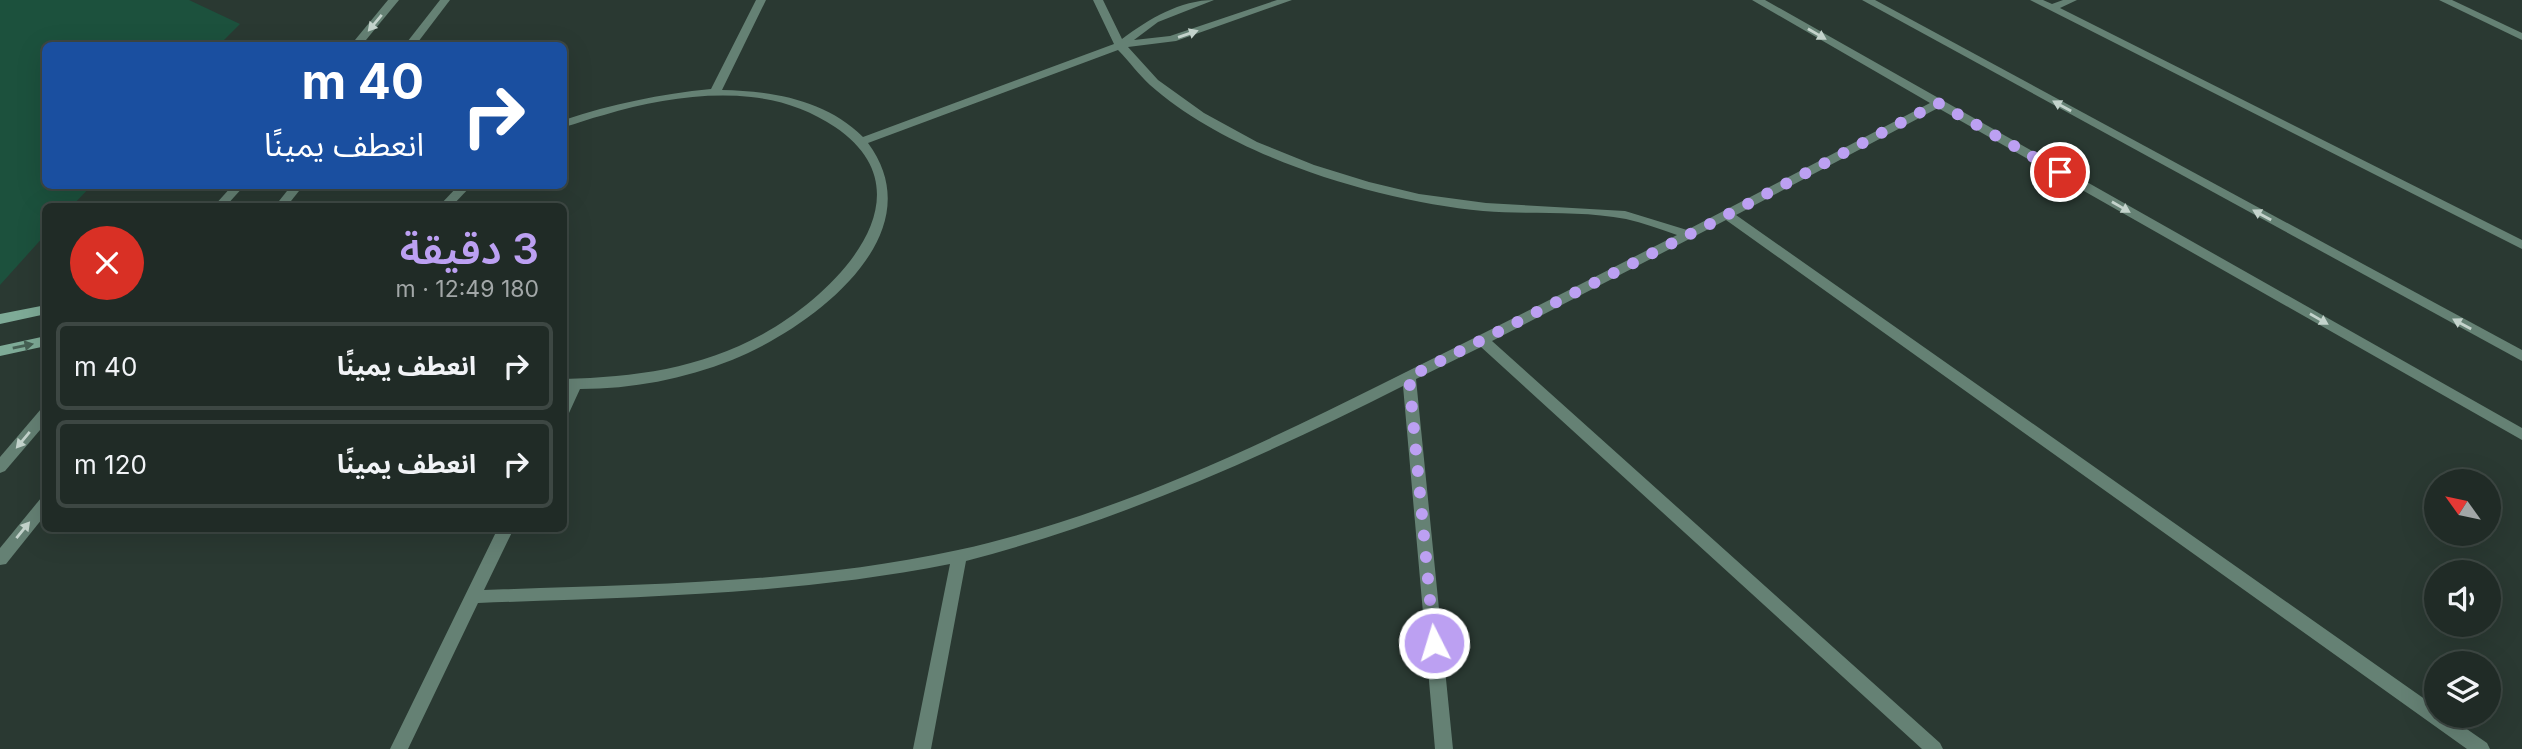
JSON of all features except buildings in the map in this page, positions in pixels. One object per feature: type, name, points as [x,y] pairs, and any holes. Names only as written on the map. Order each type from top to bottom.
[{"type":"street","points":[[358,42],[394,0]]},
{"type":"street","points":[[412,42],[445,0]]},
{"type":"street","points":[[715,93],[761,0]]},
{"type":"street","points":[[1098,0],[1121,45],[1150,78],[1197,114],[1257,147],[1303,166],[1409,195],[1466,205],[1625,215],[1689,235]]},
{"type":"street","points":[[1121,45],[1154,20],[1209,0]]},
{"type":"street","points":[[862,142],[1121,45],[1172,39],[1287,0]]},
{"type":"street","points":[[1757,0],[2522,435]]},
{"type":"street","points":[[1867,0],[2518,351]]},
{"type":"street","points":[[2035,0],[2522,246]]},
{"type":"street","points":[[2052,8],[2072,0]]},
{"type":"street","points":[[2444,0],[2522,37]]},
{"type":"street","points":[[567,123],[629,103],[665,97],[715,93],[765,97],[795,103],[844,126],[862,142],[881,179],[883,200],[879,222],[869,245],[853,269],[832,292],[774,334],[699,366],[626,381],[569,384]]},
{"type":"street","points":[[472,597],[779,583],[864,573],[959,556],[1115,510],[1190,482],[1409,377],[1728,215],[1938,103]]},
{"type":"street","points":[[223,203],[234,189]]},
{"type":"street","points":[[283,203],[295,189]]},
{"type":"street","points":[[448,203],[462,189]]},
{"type":"street","points":[[1728,215],[2481,749]]},
{"type":"street","points":[[0,319],[42,310]]},
{"type":"street","points":[[1482,340],[1934,749]]},
{"type":"street","points":[[0,351],[42,342]]},
{"type":"street","points":[[1409,377],[1444,749]]},
{"type":"street","points":[[0,467],[42,418]]},
{"type":"street","points":[[0,559],[42,507]]},
{"type":"street","points":[[399,749],[504,532]]},
{"type":"street","points":[[922,749],[959,556]]},
{"type":"green space","points":[[0,0],[189,0],[240,24],[222,42],[42,42],[42,189],[88,189],[75,203],[42,203],[42,238],[0,285]]},
{"type":"route","points":[[1434,643],[1409,377],[1708,225],[1938,103],[2060,172]]}]
